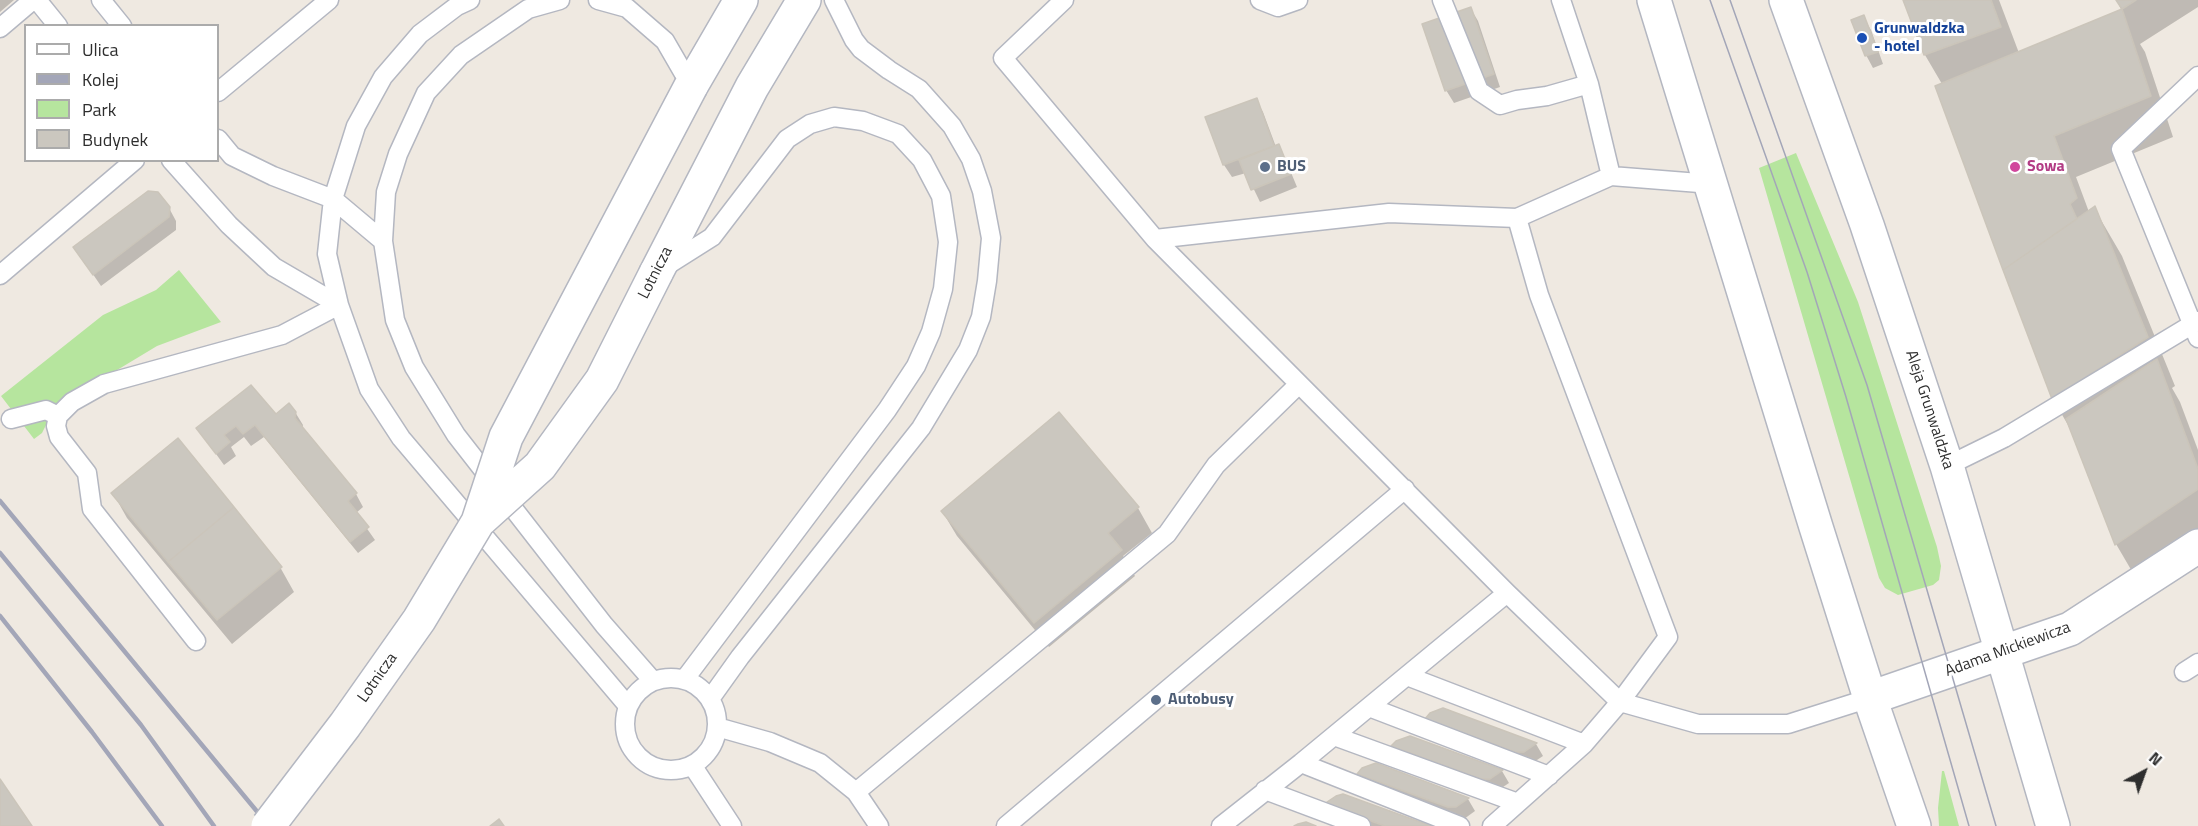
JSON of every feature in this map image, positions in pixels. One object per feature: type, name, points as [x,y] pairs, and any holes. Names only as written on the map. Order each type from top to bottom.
[{"type":"street","name":"Lotnicza","points":[[268,826],[345,725],[419,620],[478,522],[506,437],[691,86],[741,0]]},
{"type":"street","name":"Lotnicza","points":[[478,522],[540,466],[602,380],[752,87],[804,0]]},
{"type":"street","points":[[1654,0],[1870,698],[1914,826]]},
{"type":"street","name":"Aleja Grunwaldzka","points":[[1786,0],[1867,225],[1947,466],[2053,826]]},
{"type":"street","name":"Adama Mickiewicza","points":[[1870,698],[2070,629],[2198,546]]},
{"type":"lane","points":[[0,28],[35,0],[56,24]]},
{"type":"lane","points":[[100,0],[120,24]]},
{"type":"lane","points":[[219,91],[329,0]]},
{"type":"lane","points":[[470,0],[457,6],[420,34],[383,77],[356,126],[333,200],[327,254],[339,305],[369,389],[401,438],[628,706]]},
{"type":"lane","points":[[560,0],[528,9],[470,49],[426,93],[398,154],[386,192],[383,241],[395,320],[414,367],[456,435],[604,624],[653,681]]},
{"type":"lane","points":[[598,0],[627,8],[665,40],[691,86]]},
{"type":"lane","points":[[710,699],[740,657],[921,428],[968,350],[981,317],[991,238],[982,191],[971,159],[952,126],[919,89],[861,49],[834,0]]},
{"type":"lane","points":[[1064,0],[1004,58],[1155,239],[1298,385],[1620,702],[1698,724],[1788,724],[1870,698]]},
{"type":"lane","points":[[1260,0],[1278,7],[1298,0]]},
{"type":"lane","points":[[1442,0],[1479,91],[1500,105],[1547,96],[1589,84]]},
{"type":"lane","points":[[1561,0],[1589,84],[1611,176]]},
{"type":"lane","points":[[1947,466],[2004,438],[2196,328],[2121,149],[2198,76]]},
{"type":"lane","points":[[656,273],[712,237],[788,139],[810,124],[834,117],[863,121],[898,134],[922,160],[941,196],[948,242],[943,289],[931,332],[916,366],[887,410],[684,680]]},
{"type":"lane","points":[[219,140],[232,156],[273,176],[333,200],[383,241]]},
{"type":"lane","points":[[0,275],[133,162]]},
{"type":"lane","points":[[173,162],[229,225],[273,267],[339,305]]},
{"type":"lane","points":[[1155,239],[1389,213],[1517,218],[1611,176],[1712,184]]},
{"type":"lane","points":[[1492,826],[1584,744],[1620,702],[1668,637],[1539,295],[1517,218]]},
{"type":"lane","points":[[196,641],[92,509],[87,473],[59,437],[56,426],[58,416],[72,402],[104,384],[282,336],[339,305]]},
{"type":"lane","points":[[856,792],[1167,534],[1216,465],[1298,385]]},
{"type":"lane","points":[[11,418],[46,410],[58,416]]},
{"type":"lane","points":[[1006,826],[1405,489]]},
{"type":"lane","points":[[1232,824],[1265,790],[1302,763],[1507,593]]},
{"type":"lane","points":[[1407,676],[1584,744]]},
{"type":"lane","points":[[669,678],[684,680],[698,687],[710,699],[716,712],[717,727],[713,742],[705,756],[692,765],[677,770],[661,769],[646,763],[634,752],[627,738],[625,722],[628,706],[639,691],[653,681],[669,678]]},
{"type":"lane","points":[[1369,707],[1549,776]]},
{"type":"lane","points":[[717,727],[770,742],[820,763],[856,792],[879,826]]},
{"type":"lane","points":[[1334,736],[1518,803]]},
{"type":"lane","points":[[1302,763],[1460,826]]},
{"type":"lane","points":[[692,765],[732,826]]},
{"type":"lane","points":[[1265,790],[1361,826]]},
{"type":"green space","points":[[1796,153],[1858,302],[1937,547],[1941,566],[1939,580],[1933,585],[1898,595],[1885,588],[1879,578],[1759,168]]},
{"type":"green space","points":[[179,270],[221,322],[157,346],[69,399],[51,415],[42,433],[34,439],[1,396],[103,315],[156,290]]},
{"type":"green space","points":[[1942,771],[1944,771],[1959,826],[1939,826],[1938,808]]},
{"type":"building","points":[[1903,0],[1991,0],[2001,27],[1924,55]]},
{"type":"building","points":[[2116,0],[2136,0],[2122,9]]},
{"type":"building","points":[[1471,7],[1494,74],[1445,91],[1422,24]]},
{"type":"building","name":"Sowa","points":[[2122,9],[2151,96],[2054,136],[2077,198],[2070,204],[2077,219],[2003,270],[1935,86]]},
{"type":"building","points":[[1864,15],[1878,52],[1865,56],[1851,20]]},
{"type":"building","points":[[1257,98],[1274,146],[1223,165],[1205,117]]},
{"type":"building","name":"BUS","points":[[1279,144],[1291,174],[1251,190],[1239,160]]},
{"type":"building","points":[[148,191],[158,192],[170,207],[169,217],[93,275],[73,247]]},
{"type":"building","points":[[2095,206],[2148,337],[2052,399],[2003,270]]},
{"type":"building","points":[[2157,359],[2198,469],[2198,489],[2115,545],[2066,419]]},
{"type":"building","points":[[251,385],[276,414],[289,403],[296,412],[295,418],[357,493],[348,501],[369,527],[350,542],[255,425],[243,434],[236,426],[224,435],[230,442],[216,454],[196,428]]},
{"type":"building","points":[[1059,412],[1139,507],[1108,533],[1122,550],[1034,623],[941,511]]},
{"type":"building","points":[[178,438],[234,507],[168,562],[111,493]]},
{"type":"building","points":[[234,507],[282,567],[217,620],[168,562]]},
{"type":"building","points":[[1443,708],[1537,743],[1524,752],[1515,752],[1425,719],[1430,713]]},
{"type":"building","points":[[1410,736],[1503,770],[1490,779],[1481,779],[1391,746],[1396,741]]},
{"type":"building","points":[[1376,763],[1469,798],[1456,807],[1448,807],[1357,774],[1362,768]]},
{"type":"building","points":[[0,779],[32,826],[0,826]]},
{"type":"building","points":[[1343,794],[1431,826],[1385,826],[1324,804]]},
{"type":"building","points":[[499,819],[504,826],[490,826]]},
{"type":"building","points":[[1306,822],[1316,826],[1294,826],[1298,824]]},
{"type":"tram line","points":[[1710,0],[1807,272],[1846,397],[1969,826]]},
{"type":"tram line","points":[[1730,0],[1867,385],[1996,826]]},
{"type":"railway","points":[[0,501],[269,826]]},
{"type":"railway","points":[[0,553],[141,725],[214,826]]},
{"type":"railway","points":[[0,616],[92,732],[162,826]]},
{"type":"place","name":"Grunwaldzka - hotel","points":[[1862,38]]},
{"type":"place","name":"BUS","points":[[1265,167]]},
{"type":"place","name":"Sowa","points":[[2015,167]]},
{"type":"place","name":"Autobusy","points":[[1156,700]]}]
